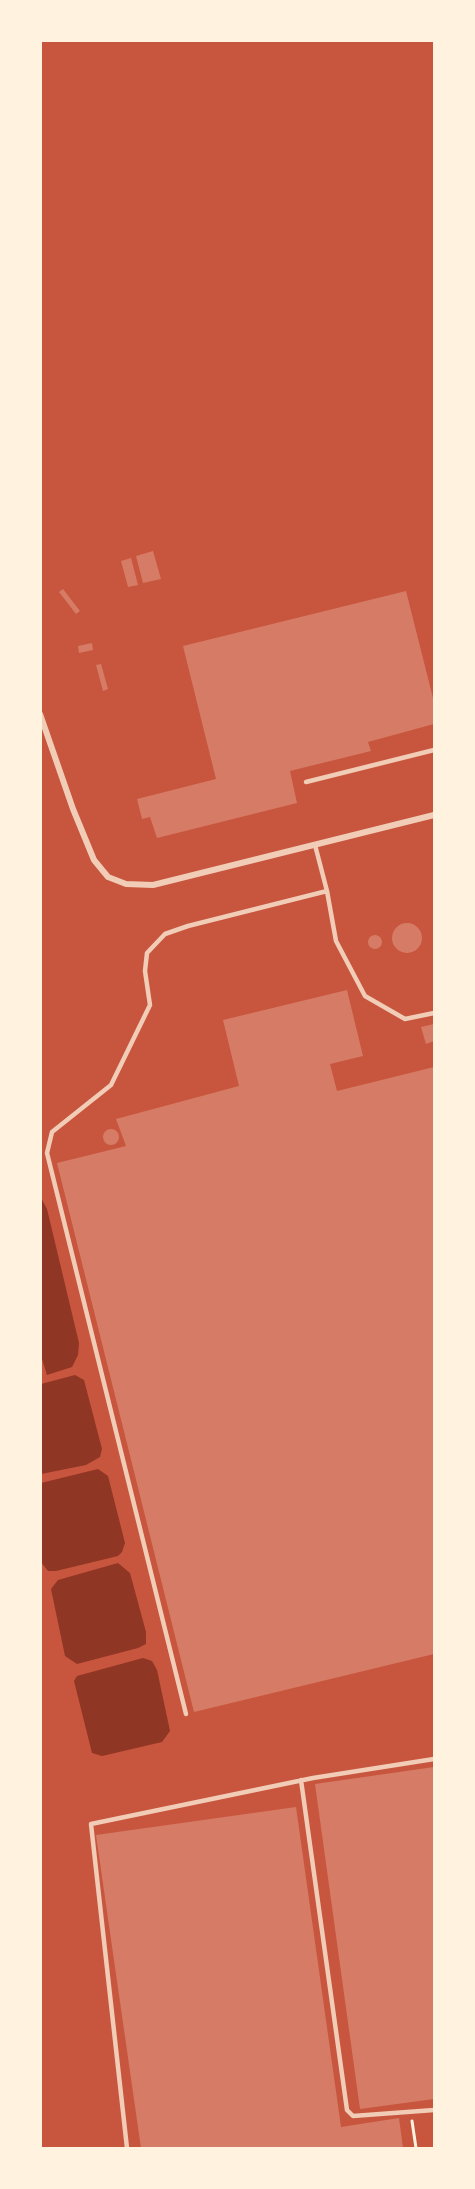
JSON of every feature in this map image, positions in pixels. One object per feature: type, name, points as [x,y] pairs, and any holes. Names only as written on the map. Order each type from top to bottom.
[{"type":"street","points":[[40,714],[94,861],[108,877],[126,884],[153,885],[435,815]]},
{"type":"lane","points":[[306,782],[435,750]]},
{"type":"lane","points":[[315,845],[327,891],[336,941],[365,996],[405,1019],[435,1013]]},
{"type":"lane","points":[[186,1714],[47,1153],[52,1132],[111,1085],[150,1005],[145,971],[147,952],[165,934],[188,926],[327,891]]},
{"type":"lane","points":[[128,2148],[91,1824],[301,1780],[435,1759]]},
{"type":"lane","points":[[301,1780],[346,2110],[354,2116],[435,2110]]},
{"type":"path","points":[[411,2112],[416,2148]]},
{"type":"shaded area","points":[[40,1196],[47,1209],[79,1343],[78,1355],[72,1367],[47,1375],[42,1359],[40,1359]]},
{"type":"shaded area","points":[[75,1375],[84,1380],[102,1449],[100,1457],[86,1465],[41,1474],[41,1384]]},
{"type":"shaded area","points":[[98,1469],[108,1476],[125,1543],[122,1552],[118,1556],[48,1571],[41,1562],[41,1483]]},
{"type":"shaded area","points":[[118,1563],[130,1573],[146,1632],[146,1644],[77,1664],[65,1656],[51,1589],[58,1580]]},
{"type":"shaded area","points":[[143,1658],[152,1661],[157,1670],[170,1731],[162,1742],[102,1756],[92,1753],[74,1681],[77,1676]]},
{"type":"building","points":[[153,551],[161,579],[143,583],[136,556]]},
{"type":"building","points":[[131,558],[138,585],[128,587],[121,561]]},
{"type":"building","points":[[63,589],[80,611],[76,614],[59,592]]},
{"type":"building","points":[[406,591],[434,702],[434,724],[368,742],[371,751],[290,771],[297,803],[157,838],[150,817],[142,819],[137,799],[216,779],[183,646]]},
{"type":"building","points":[[92,643],[93,650],[79,653],[78,646]]},
{"type":"building","points":[[101,664],[108,689],[103,691],[96,665]]},
{"type":"building","points":[[407,923],[417,928],[422,938],[417,948],[407,953],[397,948],[392,938],[397,928]]},
{"type":"building","points":[[375,935],[380,937],[382,942],[380,947],[375,949],[370,947],[368,942],[370,937]]},
{"type":"building","points":[[347,990],[363,1056],[330,1064],[337,1091],[434,1067],[434,1654],[194,1712],[57,1163],[126,1146],[116,1119],[239,1086],[223,1020]]},
{"type":"building","points":[[434,1024],[434,1041],[426,1044],[421,1027]]},
{"type":"building","points":[[108,1129],[114,1129],[119,1137],[117,1143],[108,1145],[103,1140],[103,1134]]},
{"type":"building","points":[[434,1767],[434,2099],[360,2109],[315,1784]]},
{"type":"building","points":[[296,1807],[341,2127],[399,2118],[403,2148],[141,2148],[96,1835]]}]
